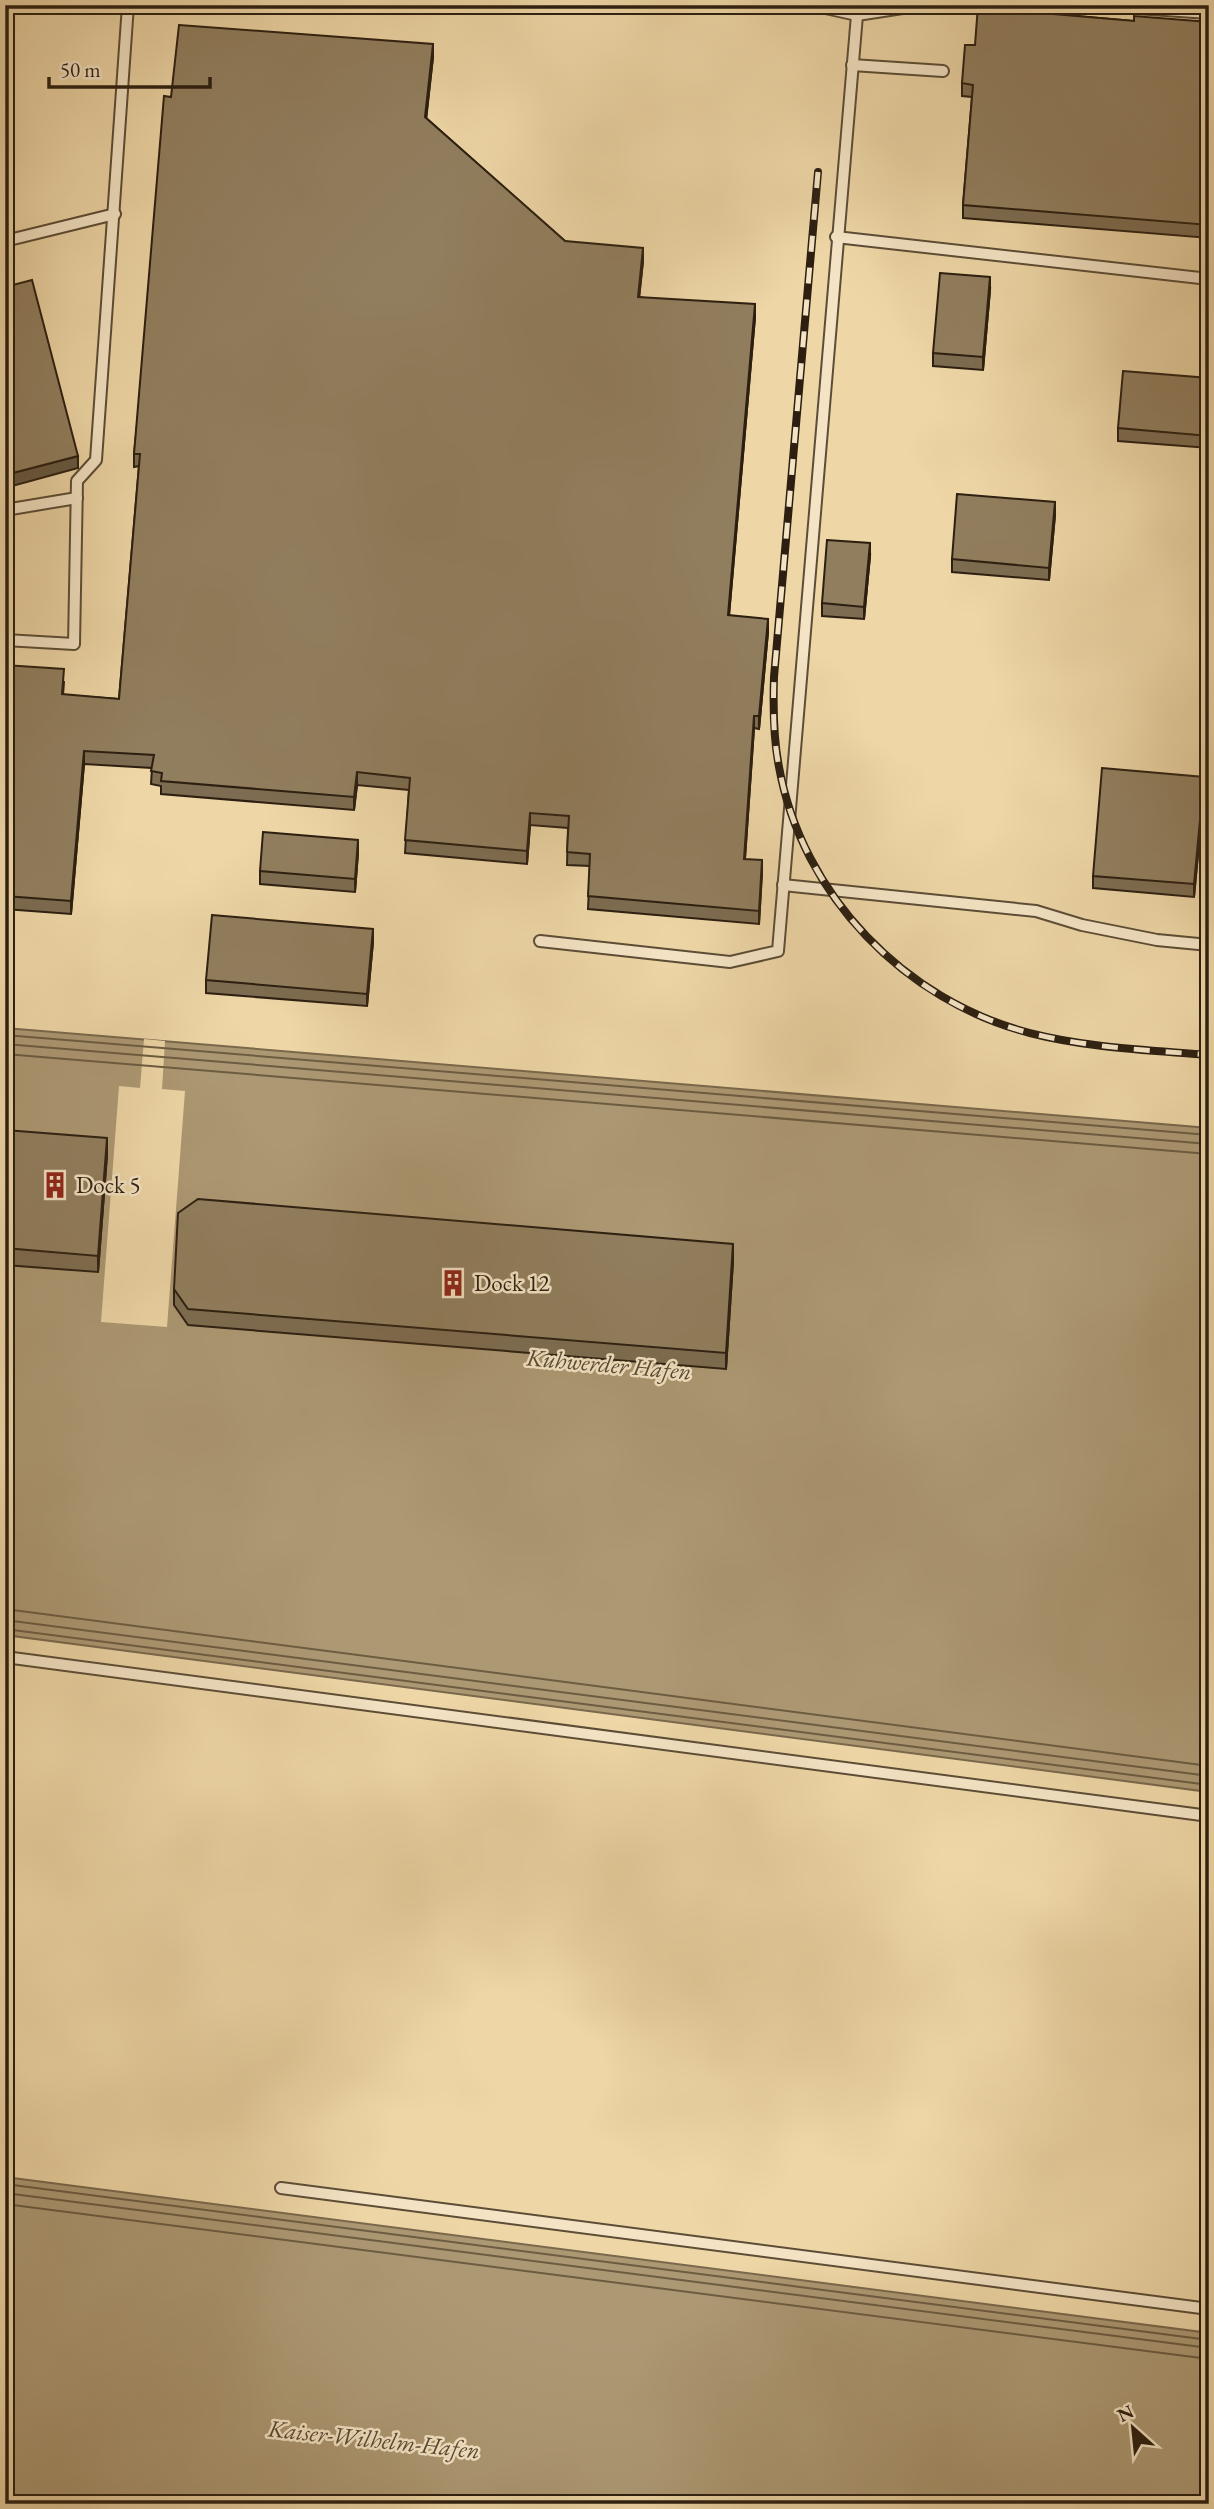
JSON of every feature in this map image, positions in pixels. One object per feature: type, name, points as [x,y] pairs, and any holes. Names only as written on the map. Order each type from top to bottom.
[{"type":"lane","points":[[5,640],[74,644],[77,481],[96,460],[128,5]]},
{"type":"lane","points":[[811,5],[857,15],[922,5]]},
{"type":"lane","points":[[1092,5],[1209,13]]},
{"type":"lane","points":[[540,941],[730,962],[778,951],[836,237],[857,15]]},
{"type":"lane","points":[[852,65],[943,71]]},
{"type":"lane","points":[[5,241],[115,214]]},
{"type":"lane","points":[[836,237],[1209,279]]},
{"type":"lane","points":[[5,510],[77,498]]},
{"type":"lane","points":[[783,885],[1036,911],[1119,933],[1209,945]]},
{"type":"lane","points":[[5,1657],[1209,1816]]},
{"type":"lane","points":[[281,2188],[1209,2309]]},
{"type":"water","name":"Kuhwerder Hafen","points":[[5,1028],[1209,1128],[1209,1792],[5,1635]]},
{"type":"water","name":"Kaiser-Wilhelm-Hafen","points":[[5,2177],[1209,2333],[1209,2504],[5,2504]]},
{"type":"pier","points":[[144,1039],[165,1041],[162,1089],[185,1091],[167,1327],[101,1322],[119,1086],[140,1088]]},
{"type":"building","points":[[978,5],[1042,8],[1042,13],[1134,21],[1134,16],[1209,22],[1209,225],[963,205],[973,85],[962,83],[965,45],[975,45]]},
{"type":"building","points":[[179,25],[433,44],[425,117],[565,241],[643,248],[638,297],[755,304],[728,615],[768,619],[759,716],[754,716],[744,859],[762,860],[759,911],[588,896],[590,854],[567,852],[569,816],[530,813],[527,851],[405,840],[410,778],[357,772],[354,797],[161,781],[162,773],[151,771],[154,755],[84,751],[71,901],[5,896],[5,665],[64,669],[62,694],[119,699],[140,454],[134,454],[164,96],[171,97]]},
{"type":"building","points":[[940,273],[990,277],[983,357],[933,353]]},
{"type":"building","points":[[32,280],[78,456],[5,475],[5,287]]},
{"type":"building","points":[[1123,371],[1209,378],[1209,436],[1118,428]]},
{"type":"building","points":[[957,494],[1055,502],[1049,568],[952,559]]},
{"type":"building","points":[[827,540],[870,543],[864,607],[822,603]]},
{"type":"building","points":[[1102,768],[1204,777],[1194,884],[1093,876]]},
{"type":"building","points":[[263,832],[358,840],[355,879],[260,871]]},
{"type":"building","points":[[212,915],[373,929],[367,994],[206,980]]},
{"type":"building","name":"Dock 5","points":[[5,1130],[107,1138],[98,1256],[5,1248]]},
{"type":"building","name":"Dock 12","points":[[198,1199],[733,1244],[726,1353],[188,1309],[174,1289],[178,1213]]},
{"type":"railway","points":[[818,172],[774,677],[775,733],[779,767],[791,814],[810,858],[836,899],[866,936],[902,969],[941,996],[984,1018],[1030,1033],[1074,1042],[1209,1055]]},
{"type":"place","name":"Dock 5","points":[[55,1185]]},
{"type":"place","name":"Dock 12","points":[[453,1283]]}]
